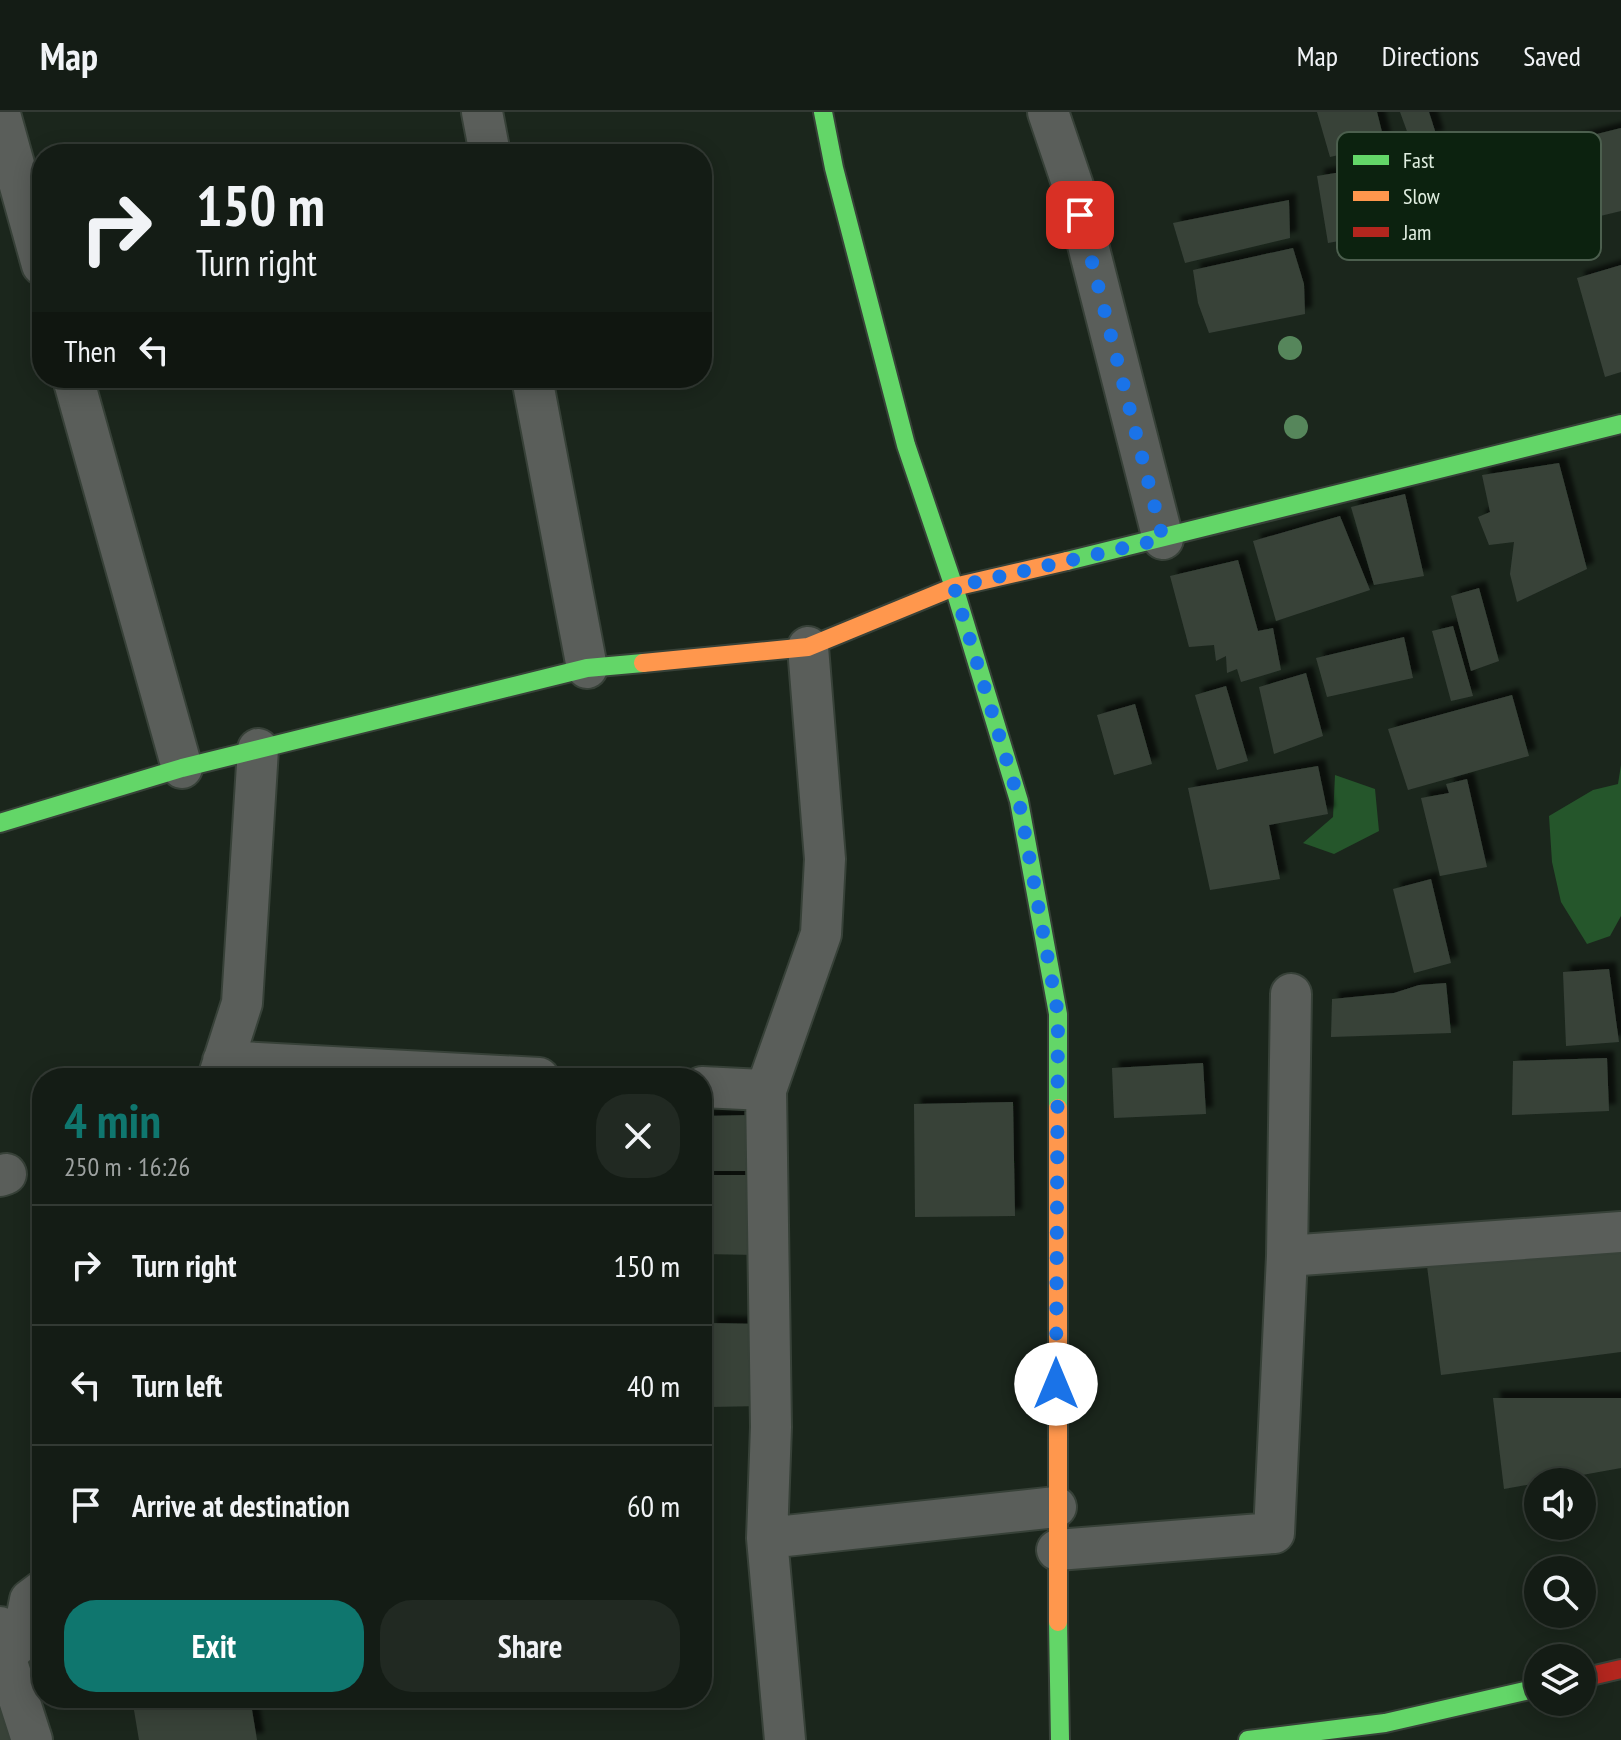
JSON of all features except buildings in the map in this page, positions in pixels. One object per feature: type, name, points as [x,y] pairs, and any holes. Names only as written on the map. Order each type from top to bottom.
[{"type":"street","points":[[482,112],[488,144]]},
{"type":"street","points":[[823,112],[834,168],[906,445],[954,587],[1019,801],[1058,1014],[1056,1507],[1060,1740]]},
{"type":"street","points":[[1048,112],[1073,186],[1163,539]]},
{"type":"street","points":[[0,114],[32,229]]},
{"type":"street","points":[[76,388],[182,768]]},
{"type":"street","points":[[534,388],[587,668]]},
{"type":"street","points":[[0,823],[182,768],[587,668],[808,647],[954,587],[1163,539],[1621,424]]},
{"type":"street","points":[[785,1740],[767,1538],[771,1427],[766,1090],[821,934],[825,859],[808,647]]},
{"type":"street","points":[[221,1068],[242,1003],[258,749]]},
{"type":"street","points":[[1057,1550],[1274,1533],[1287,1256],[1291,994]]},
{"type":"street","points":[[712,1087],[766,1090]]},
{"type":"street","points":[[1287,1256],[1621,1232]]},
{"type":"street","points":[[767,1538],[1056,1507]]},
{"type":"street","points":[[32,1598],[22,1640],[2,1646],[35,1734]]},
{"type":"street","points":[[1596,1675],[1621,1669]]},
{"type":"street","points":[[1248,1740],[1386,1731],[1524,1692]]},
{"type":"green space","points":[[1621,765],[1621,916],[1610,936],[1587,944],[1561,902],[1552,862],[1549,816],[1593,790],[1618,784]]},
{"type":"green space","points":[[1335,775],[1375,789],[1379,831],[1334,854],[1303,843],[1333,817]]},
{"type":"traffic: fast","points":[[823,112],[834,168],[906,445],[954,587],[1019,801],[1058,1014],[1058,1108]]},
{"type":"traffic: fast","points":[[1067,561],[1621,424]]},
{"type":"traffic: fast","points":[[0,823],[182,768],[587,668],[643,663]]},
{"type":"traffic: fast","points":[[1058,1622],[1060,1740]]},
{"type":"traffic: fast","points":[[1248,1740],[1385,1723],[1524,1691]]},
{"type":"traffic: slow","points":[[643,663],[808,647],[954,587],[1067,561]]},
{"type":"traffic: slow","points":[[1058,1108],[1058,1622]]},
{"type":"traffic: jam","points":[[1596,1675],[1621,1669]]},
{"type":"route","points":[[1056,1384],[1058,1014],[1019,801],[954,587],[1163,539],[1080,215]]}]
